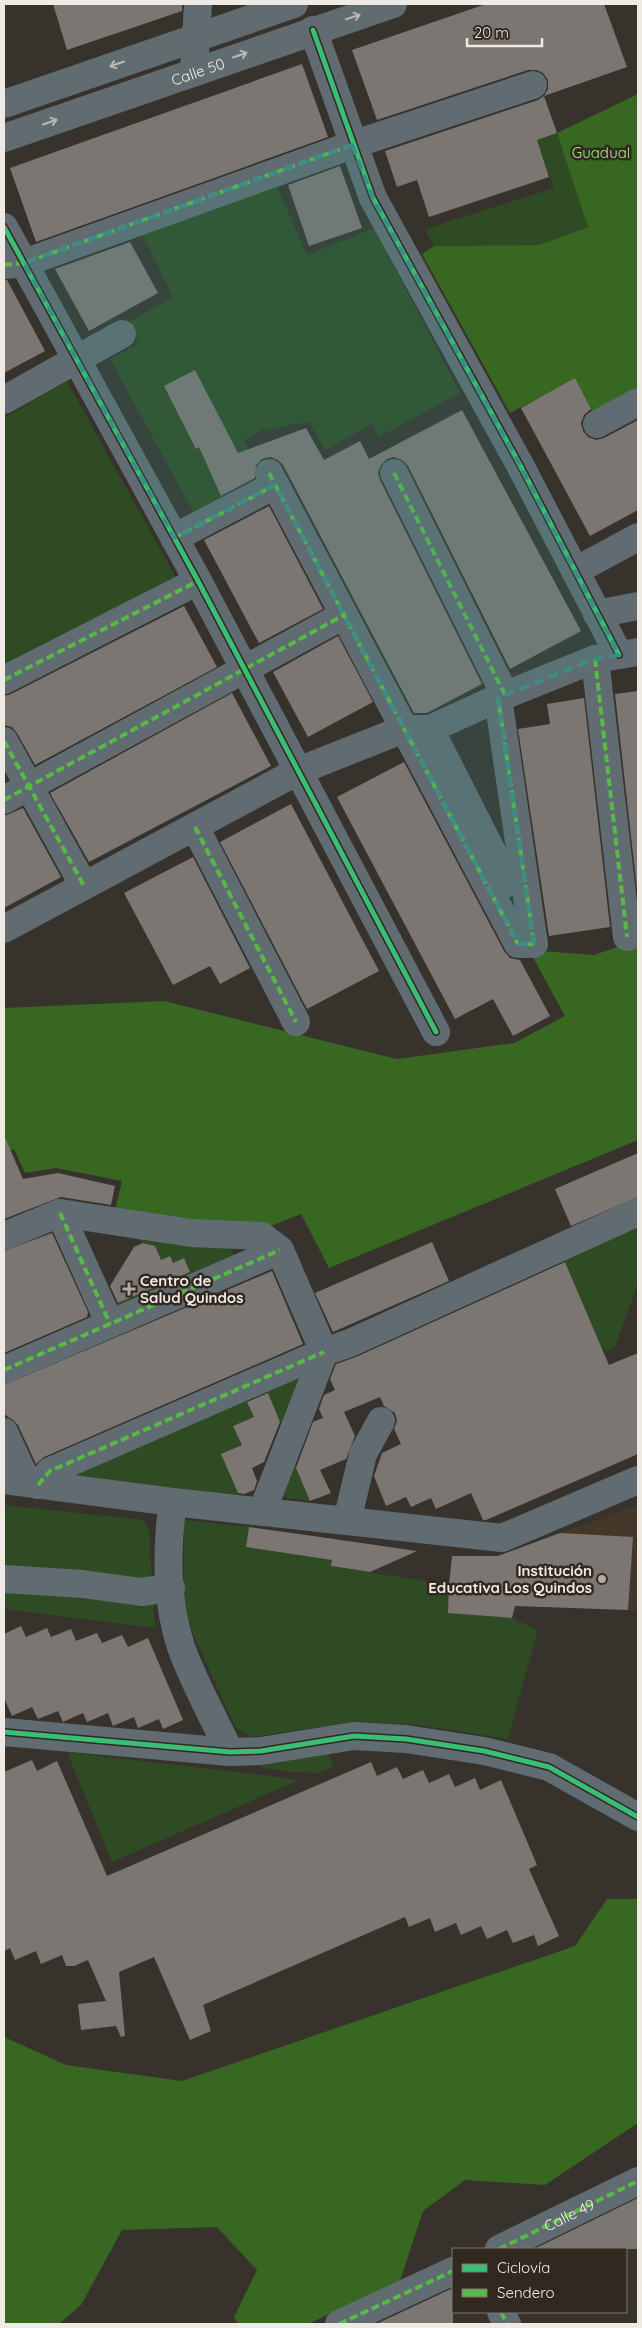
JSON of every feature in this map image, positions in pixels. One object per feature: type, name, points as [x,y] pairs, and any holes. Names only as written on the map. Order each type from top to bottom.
[{"type":"main road","name":"Calle 50","points":[[4,104],[294,4]]},
{"type":"main road","name":"Calle 50","points":[[4,138],[393,4]]},
{"type":"street","points":[[194,71],[198,4]]},
{"type":"street","points":[[313,30],[372,198],[515,456],[617,655],[627,937]]},
{"type":"street","points":[[14,264],[352,145],[532,85]]},
{"type":"street","points":[[4,227],[14,264],[77,360],[198,581],[436,1032]]},
{"type":"street","points":[[4,400],[122,334]]},
{"type":"street","points":[[597,424],[638,402]]},
{"type":"street","points":[[394,472],[502,697],[534,944],[518,944],[417,729]]},
{"type":"street","points":[[174,538],[272,479],[344,615],[417,729],[508,883]]},
{"type":"street","points":[[575,571],[638,537]]},
{"type":"street","points":[[4,680],[198,581]]},
{"type":"street","points":[[597,614],[638,606]]},
{"type":"street","points":[[4,800],[344,615]]},
{"type":"street","points":[[4,929],[298,771],[617,655]]},
{"type":"street","points":[[4,740],[84,886]]},
{"type":"street","points":[[195,827],[296,1022]]},
{"type":"street","points":[[23,1482],[324,1352],[350,1343],[638,1212]]},
{"type":"street","points":[[4,1236],[60,1213],[191,1233],[262,1236],[280,1250],[324,1352],[262,1512]]},
{"type":"street","points":[[60,1213],[110,1324]]},
{"type":"street","points":[[4,1370],[280,1250]]},
{"type":"street","points":[[347,1521],[363,1454],[381,1421]]},
{"type":"street","points":[[4,1432],[23,1482]]},
{"type":"street","points":[[23,1482],[173,1502],[502,1538],[638,1480]]},
{"type":"street","points":[[173,1502],[168,1534],[175,1625],[182,1648],[230,1752]]},
{"type":"street","points":[[4,1579],[74,1584],[141,1592],[171,1588]]},
{"type":"street","points":[[4,1732],[230,1752],[261,1751],[354,1736],[406,1739],[484,1751],[549,1767],[638,1817]]},
{"type":"street","name":"Calle 49","points":[[501,2248],[638,2181]]},
{"type":"street","points":[[339,2324],[452,2271]]},
{"type":"highlighted area","points":[[352,145],[373,198],[520,465],[619,655],[595,659],[498,698],[534,944],[518,944],[275,485],[174,538],[24,263]]},
{"type":"shaded area","name":"Institución Educativa Los Quindos","points":[[638,1505],[638,1613],[628,1610],[565,1606],[560,1533]]},
{"type":"green space","name":"Guadual","points":[[638,94],[638,392],[594,415],[575,379],[510,413],[422,254],[434,246],[539,245],[588,227],[557,133]]},
{"type":"green space","points":[[557,133],[588,227],[539,245],[434,246],[425,229],[554,188],[537,140]]},
{"type":"green space","points":[[275,181],[307,255],[374,228],[460,393],[379,437],[372,424],[325,450],[309,422],[263,430],[244,440],[253,458],[213,477],[222,498],[195,515],[110,359],[138,344],[128,322],[173,297],[140,230]]},
{"type":"green space","points":[[67,381],[176,578],[4,670],[4,418]]},
{"type":"green space","points":[[638,940],[638,1140],[329,1268],[301,1214],[266,1228],[114,1214],[122,1181],[56,1168],[25,1173],[14,1149],[4,1153],[4,1008],[164,1001],[397,1059],[514,1043],[565,1016],[529,950],[594,955]]},
{"type":"green space","points":[[638,1221],[638,1284],[615,1347],[606,1352],[601,1345],[565,1261],[566,1253]]},
{"type":"green space","points":[[138,1238],[230,1245],[237,1262],[110,1315],[113,1305],[190,1272],[173,1263],[169,1256],[161,1260],[155,1246],[137,1241]]},
{"type":"green space","points":[[304,1364],[284,1430],[265,1387]]},
{"type":"green space","points":[[245,1396],[254,1417],[233,1426],[242,1445],[221,1454],[239,1496],[69,1474]]},
{"type":"green space","points":[[292,1459],[310,1501],[286,1498],[282,1490]]},
{"type":"green space","points":[[4,1505],[143,1520],[149,1530],[155,1628],[4,1609]]},
{"type":"green space","points":[[184,1520],[249,1527],[246,1547],[332,1560],[331,1566],[449,1585],[449,1613],[512,1618],[538,1630],[508,1739],[412,1724],[355,1722],[250,1737],[235,1727],[189,1625],[184,1592]]},
{"type":"green space","points":[[326,1750],[334,1766],[319,1773],[262,1768],[261,1764]]},
{"type":"green space","points":[[67,1752],[293,1779],[297,1781],[112,1862]]},
{"type":"green space","points":[[607,1899],[638,1899],[638,2123],[545,2185],[465,2180],[423,2211],[400,2281],[308,2324],[238,2324],[234,2317],[257,2270],[217,2227],[122,2230],[81,2305],[59,2324],[4,2324],[4,2037],[66,2065],[182,2081],[575,1946]]},
{"type":"building","points":[[53,4],[182,4],[182,11],[67,50]]},
{"type":"building","points":[[486,4],[604,4],[627,67],[544,96],[548,89],[548,80],[543,73],[537,70],[528,70],[377,120],[352,50]]},
{"type":"building","points":[[302,64],[328,137],[36,242],[10,168]]},
{"type":"building","points":[[544,96],[557,133],[537,140],[549,177],[429,217],[417,180],[397,187],[385,151],[538,100]]},
{"type":"building","points":[[340,166],[362,228],[309,246],[288,185]]},
{"type":"building","points":[[130,242],[158,293],[89,331],[55,269]]},
{"type":"building","points":[[4,280],[7,280],[45,351],[4,373]]},
{"type":"building","points":[[195,370],[238,453],[306,428],[324,460],[360,441],[369,459],[462,410],[581,631],[510,669],[408,466],[402,460],[394,457],[387,459],[381,465],[378,473],[380,480],[482,684],[427,713],[414,713],[283,465],[278,460],[270,457],[262,459],[256,465],[255,478],[221,496],[199,447],[196,449],[164,386]]},
{"type":"building","points":[[575,378],[591,409],[584,415],[581,423],[583,431],[588,437],[596,440],[604,438],[638,420],[638,510],[590,536],[521,408]]},
{"type":"building","points":[[269,506],[323,609],[259,643],[204,540]]},
{"type":"building","points":[[184,606],[217,667],[35,765],[17,733],[12,727],[4,725],[4,696]]},
{"type":"building","points":[[338,636],[373,702],[308,737],[273,672]]},
{"type":"building","points":[[638,691],[638,898],[615,694]]},
{"type":"building","points":[[232,693],[271,766],[89,862],[50,793]]},
{"type":"building","points":[[584,698],[610,927],[549,936],[518,729],[550,724],[547,704]]},
{"type":"building","points":[[404,762],[504,951],[510,958],[520,960],[550,1016],[513,1036],[493,999],[455,1019],[337,797]]},
{"type":"building","points":[[291,804],[379,971],[307,1009],[220,842]]},
{"type":"building","points":[[23,808],[61,877],[4,908],[4,816]]},
{"type":"building","points":[[193,857],[250,968],[220,984],[210,966],[173,985],[124,893]]},
{"type":"building","points":[[4,1135],[23,1179],[58,1173],[115,1186],[111,1205],[61,1197],[4,1219]]},
{"type":"building","points":[[638,1153],[638,1197],[571,1226],[555,1189]]},
{"type":"building","points":[[52,1233],[88,1312],[87,1317],[4,1353],[4,1251]]},
{"type":"building","points":[[432,1242],[449,1281],[333,1332],[315,1293]]},
{"type":"building","name":"Centro de Salud Quindos","points":[[143,1243],[155,1246],[161,1260],[170,1256],[173,1263],[184,1258],[190,1272],[118,1303],[110,1286],[134,1247]]},
{"type":"building","points":[[565,1262],[609,1365],[638,1353],[638,1454],[486,1520],[483,1520],[471,1493],[436,1509],[431,1498],[411,1507],[406,1497],[386,1506],[374,1476],[382,1453],[401,1444],[394,1429],[397,1421],[395,1413],[384,1406],[380,1397],[344,1412],[355,1436],[346,1459],[320,1470],[331,1493],[310,1501],[296,1468],[313,1422],[323,1418],[319,1409],[324,1395],[335,1390],[330,1379],[336,1364],[356,1357]]},
{"type":"building","points":[[272,1271],[303,1344],[44,1457],[36,1464],[18,1425],[4,1414],[4,1385]]},
{"type":"building","points":[[268,1393],[280,1422],[264,1462],[252,1468],[257,1481],[254,1490],[244,1494],[238,1493],[221,1454],[242,1445],[233,1426],[254,1417],[247,1402]]},
{"type":"building","points":[[249,1527],[417,1551],[370,1572],[331,1566],[332,1560],[246,1547]]},
{"type":"building","points":[[560,1533],[633,1537],[628,1610],[515,1606],[512,1618],[448,1613],[452,1556],[498,1556]]},
{"type":"building","points":[[21,1626],[26,1637],[47,1628],[51,1637],[71,1629],[76,1641],[97,1633],[102,1643],[122,1635],[128,1647],[148,1638],[183,1720],[163,1729],[159,1719],[138,1728],[134,1717],[113,1726],[108,1713],[87,1722],[83,1713],[63,1722],[58,1711],[38,1719],[32,1707],[12,1716],[4,1698],[4,1634]]},
{"type":"building","points":[[32,1760],[37,1771],[57,1761],[107,1876],[371,1762],[377,1776],[397,1767],[403,1779],[423,1770],[429,1783],[449,1774],[455,1787],[475,1778],[480,1790],[501,1780],[537,1865],[529,1869],[559,1936],[538,1946],[534,1935],[513,1943],[507,1930],[487,1939],[481,1926],[461,1935],[456,1923],[435,1932],[430,1918],[409,1927],[405,1917],[203,2005],[211,2031],[190,2040],[154,1957],[119,1972],[125,2036],[121,2037],[116,2026],[81,2030],[78,2004],[106,2001],[88,1960],[74,1966],[66,1966],[62,1955],[41,1964],[36,1951],[15,1960],[10,1948],[4,1951],[4,1772]]},
{"type":"building","points":[[638,2198],[638,2249],[536,2248]]},
{"type":"building","points":[[452,2288],[453,2324],[376,2324]]},
{"type":"marked path","points":[[4,265],[24,263],[352,145]]},
{"type":"marked path","points":[[269,473],[518,944],[534,944],[498,698]]},
{"type":"marked path","points":[[394,473],[505,695]]},
{"type":"marked path","points":[[174,538],[275,485]]},
{"type":"marked path","points":[[4,680],[198,581]]},
{"type":"marked path","points":[[4,800],[344,615]]},
{"type":"marked path","points":[[595,659],[627,937]]},
{"type":"marked path","points":[[4,741],[84,886]]},
{"type":"marked path","points":[[195,827],[296,1022]]},
{"type":"marked path","points":[[60,1213],[110,1324]]},
{"type":"marked path","points":[[4,1370],[280,1250]]},
{"type":"marked path","points":[[38,1485],[50,1471],[324,1352]]},
{"type":"marked path","points":[[501,2248],[638,2181]]},
{"type":"marked path","points":[[339,2324],[452,2271]]},
{"type":"marked path","points":[[502,2313],[507,2324]]},
{"type":"cycle path","points":[[313,30],[373,198],[520,465],[619,655]]},
{"type":"cycle path","points":[[4,227],[198,581],[436,1032]]},
{"type":"cycle path","points":[[4,1732],[230,1752],[261,1751],[354,1736],[406,1739],[484,1751],[549,1767],[638,1817]]},
{"type":"place","name":"Centro de Salud Quindos","points":[[129,1289]]},
{"type":"place","name":"Institución Educativa Los Quindos","points":[[602,1579]]}]
